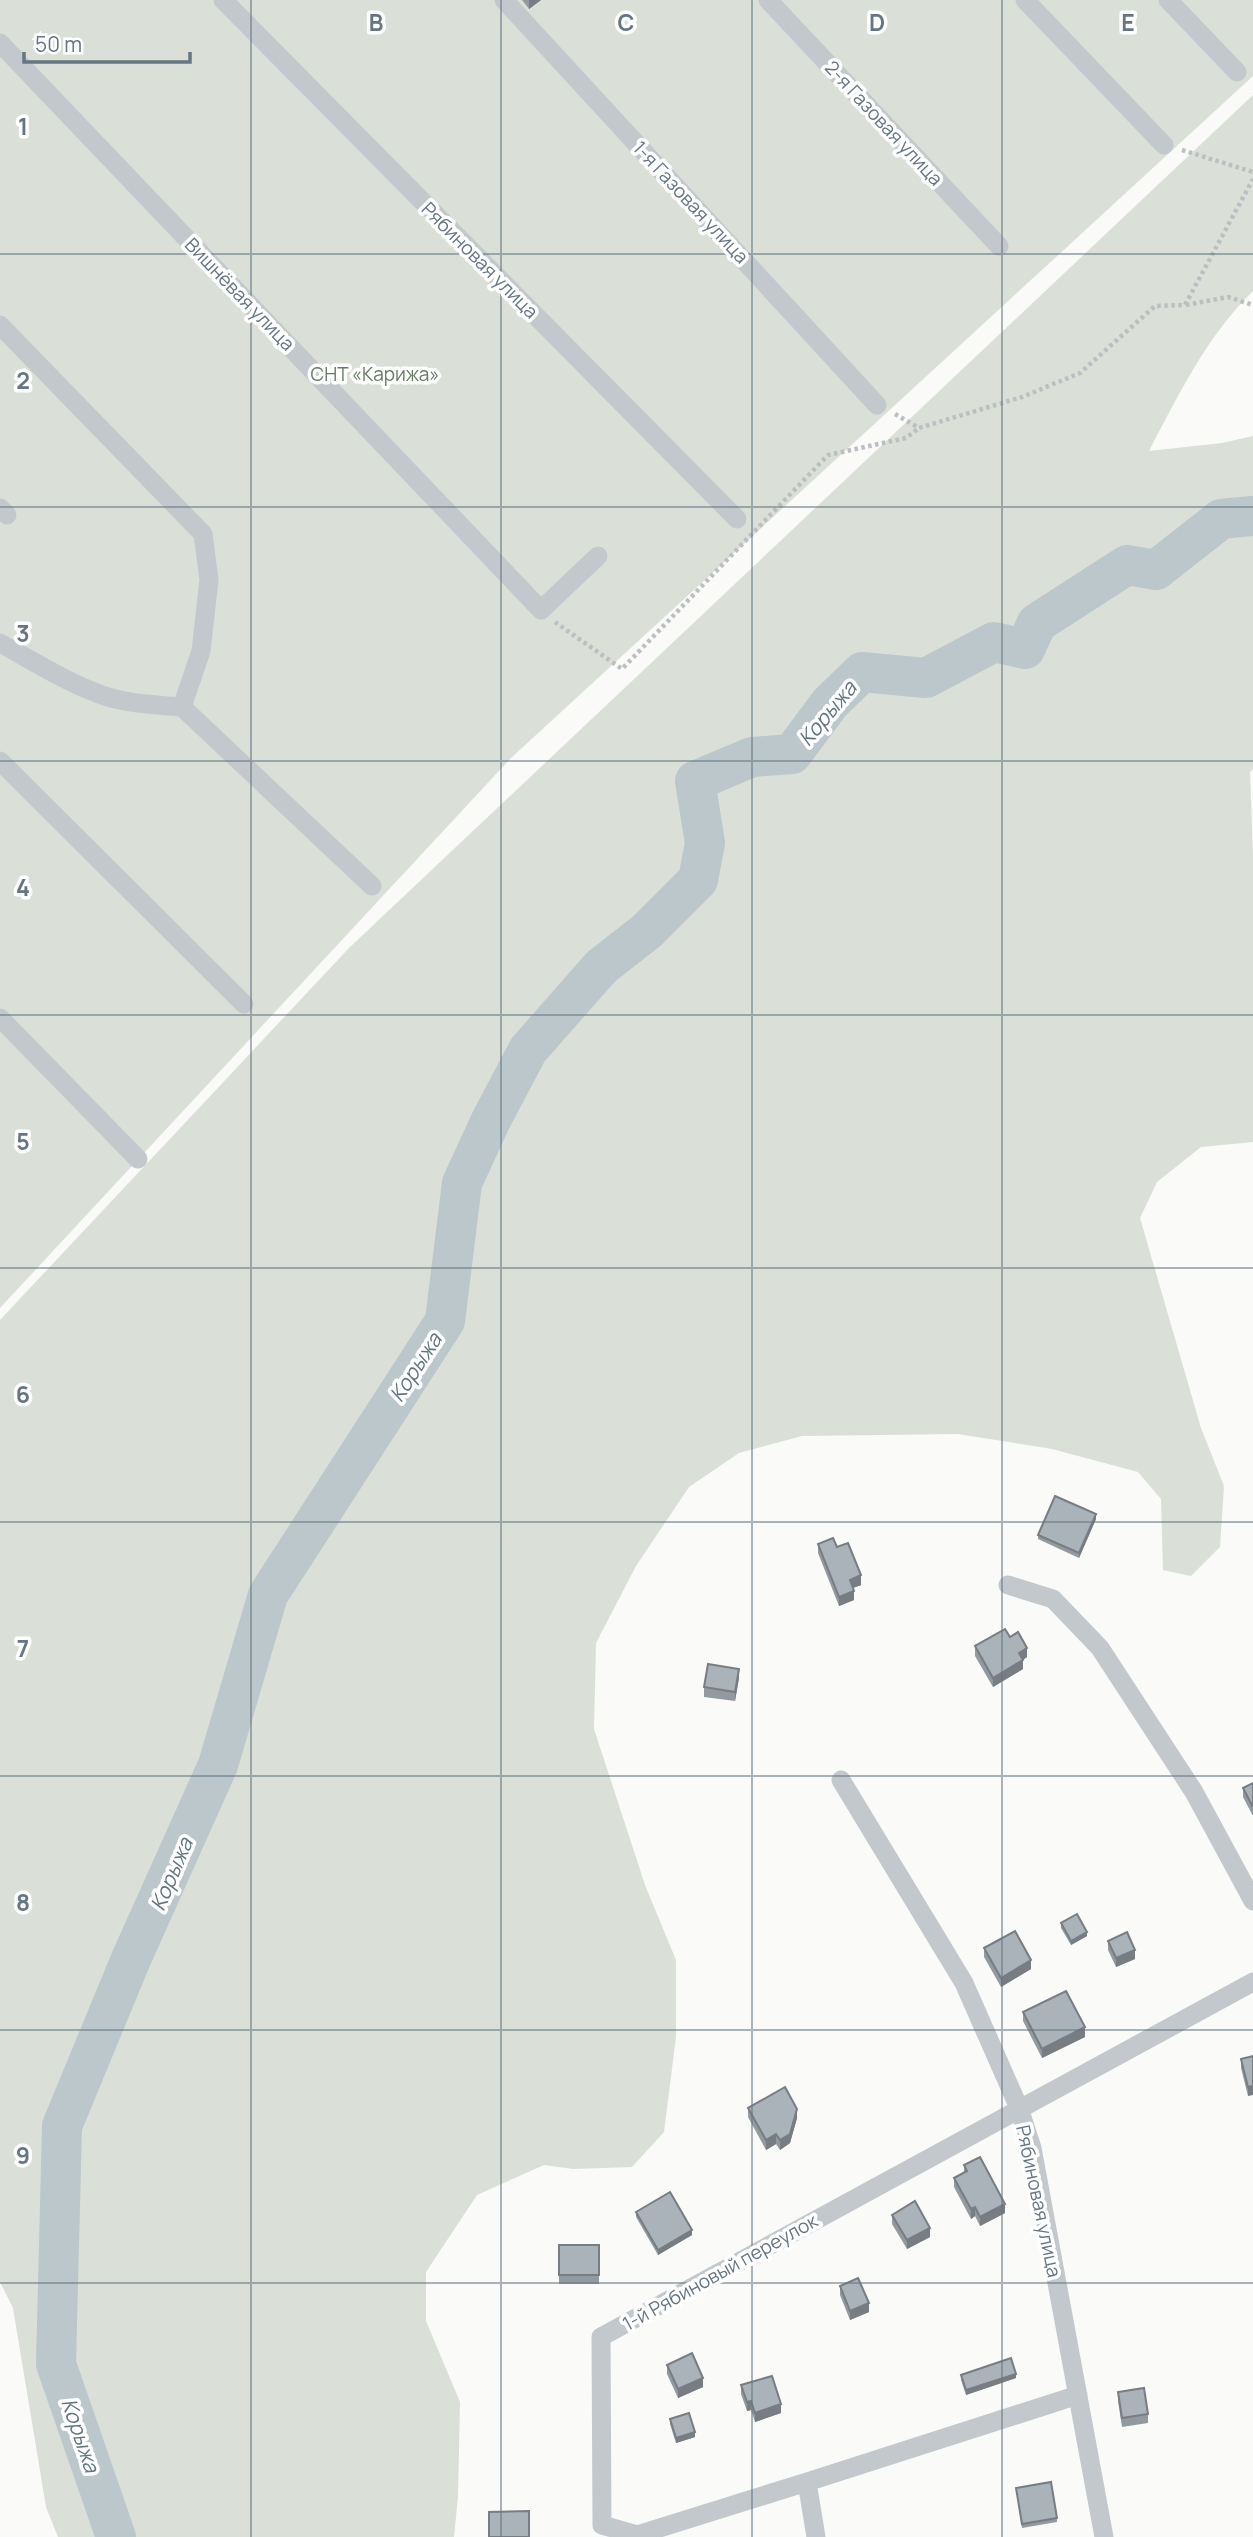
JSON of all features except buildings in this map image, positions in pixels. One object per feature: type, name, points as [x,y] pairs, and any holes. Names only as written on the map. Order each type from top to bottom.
[{"type":"street","name":"Рябиновая улица","points":[[223,0],[737,519]]},
{"type":"street","name":"1-я Газовая улица","points":[[504,0],[877,405]]},
{"type":"street","name":"2-я Газовая улица","points":[[768,0],[999,246]]},
{"type":"street","points":[[1025,0],[1164,145]]},
{"type":"street","points":[[1168,0],[1237,72]]},
{"type":"street","name":"Вишнёвая улица","points":[[0,43],[541,610],[598,556]]},
{"type":"street","points":[[0,325],[203,534],[209,580],[201,651],[183,707]]},
{"type":"street","points":[[0,643],[68,680],[105,696],[183,707],[372,886]]},
{"type":"street","points":[[0,761],[244,1004]]},
{"type":"street","points":[[0,1018],[138,1159]]},
{"type":"street","points":[[1008,1584],[1053,1599],[1100,1648],[1194,1792],[1253,1901]]},
{"type":"street","name":"Рябиновая улица","points":[[841,1780],[964,1983],[1019,2108],[1032,2148],[1104,2537]]},
{"type":"street","points":[[1019,2108],[1253,1982]]},
{"type":"street","name":"1-й Рябиновый переулок","points":[[807,2482],[637,2535],[602,2525],[601,2337],[1019,2108]]},
{"type":"street","points":[[816,2537],[807,2482],[1078,2395]]},
{"type":"path","points":[[1164,145],[1253,172]]},
{"type":"path","points":[[1185,305],[1253,179]]},
{"type":"path","points":[[555,622],[622,669],[828,455],[906,438],[919,428],[1022,397],[1080,373],[1155,306],[1185,305],[1228,297],[1253,305]]},
{"type":"path","points":[[877,405],[919,428]]},
{"type":"green space","name":"СНТ «Карижа»","points":[[0,0],[1253,0],[1253,76],[511,758],[0,1308]]},
{"type":"green space","points":[[1253,95],[1253,291],[1208,346],[1149,451],[1222,443],[1253,436],[1253,769],[1250,772],[1253,856],[1253,1142],[1201,1147],[1157,1182],[1140,1218],[1201,1428],[1224,1486],[1220,1547],[1191,1576],[1163,1570],[1161,1499],[1138,1472],[1052,1449],[958,1434],[802,1436],[739,1453],[689,1487],[636,1566],[596,1643],[594,1729],[645,1885],[676,1960],[676,2037],[664,2132],[632,2167],[573,2169],[544,2165],[477,2195],[426,2272],[426,2321],[460,2402],[458,2497],[454,2537],[58,2537],[46,2507],[13,2308],[0,2282],[0,1320],[349,948]]},
{"type":"waterway","name":"Корыжа","points":[[116,2537],[56,2364],[62,2126],[131,1959],[218,1765],[268,1595],[445,1321],[462,1183],[528,1050],[601,967],[647,931],[698,880],[705,843],[695,781],[752,757],[792,754],[830,703],[862,672],[926,678],[994,642],[1025,649],[1037,623],[1127,565],[1156,570],[1221,519],[1253,516]]}]
